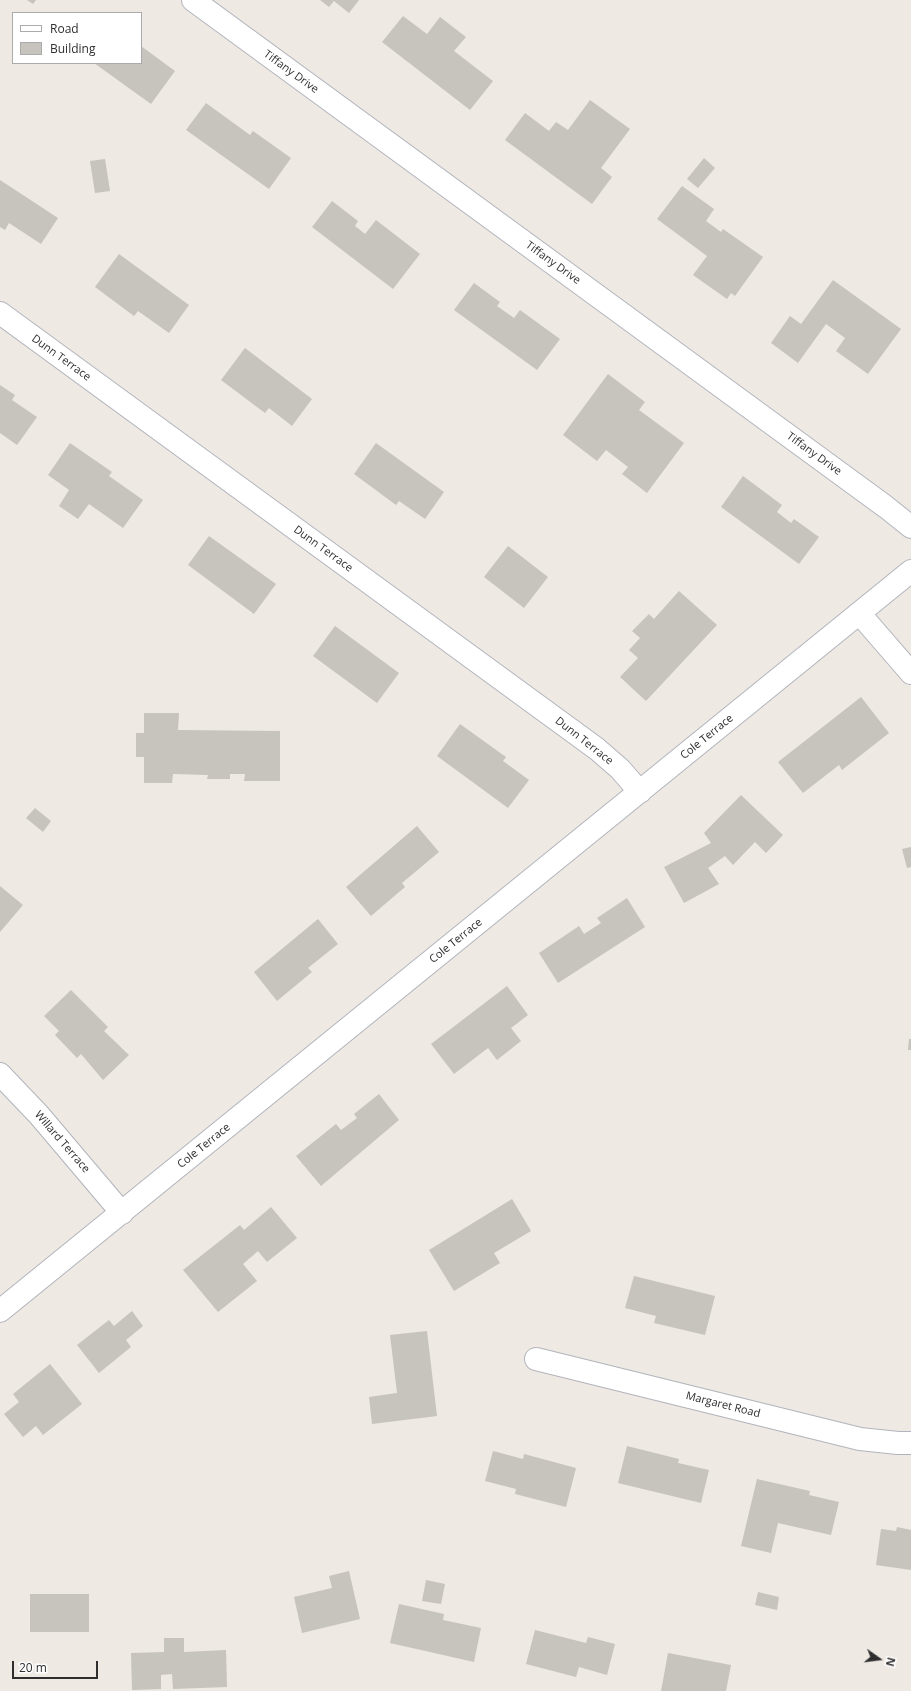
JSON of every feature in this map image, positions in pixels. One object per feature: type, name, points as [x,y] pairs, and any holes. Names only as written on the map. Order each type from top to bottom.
[{"type":"street","name":"Tiffany Drive","points":[[193,0],[886,507],[911,528]]},
{"type":"street","name":"Dunn Terrace","points":[[0,313],[597,749],[620,769],[640,792]]},
{"type":"street","name":"Cole Terrace","points":[[0,1311],[911,571]]},
{"type":"street","points":[[859,613],[911,673]]},
{"type":"street","name":"Willard Terrace","points":[[0,1074],[39,1115],[122,1213]]},
{"type":"street","name":"Margaret Road","points":[[536,1359],[860,1439],[911,1443]]},
{"type":"building","points":[[27,0],[36,0],[33,4]]},
{"type":"building","points":[[320,0],[359,0],[349,13],[334,1],[329,7]]},
{"type":"building","points":[[403,16],[427,34],[440,17],[466,37],[454,51],[493,81],[470,110],[382,42]]},
{"type":"building","points":[[142,47],[175,71],[151,104],[95,64],[142,64]]},
{"type":"building","points":[[590,100],[630,129],[601,168],[612,177],[592,204],[505,140],[525,113],[549,131],[556,122],[568,130]]},
{"type":"building","points":[[206,103],[250,135],[253,131],[291,158],[269,189],[186,130]]},
{"type":"building","points":[[704,158],[715,168],[698,188],[687,179]]},
{"type":"building","points":[[105,159],[110,191],[95,193],[90,161]]},
{"type":"building","points":[[0,180],[58,218],[41,244],[9,223],[5,230],[0,227]]},
{"type":"building","points":[[682,186],[714,209],[706,221],[721,232],[723,229],[763,257],[735,296],[731,293],[727,299],[693,275],[707,256],[657,219]]},
{"type":"building","points":[[332,201],[358,221],[355,226],[365,234],[376,220],[420,254],[393,289],[312,227]]},
{"type":"building","points":[[119,254],[189,305],[169,333],[138,311],[134,316],[95,287]]},
{"type":"building","points":[[833,280],[901,329],[868,374],[836,351],[845,338],[826,324],[798,363],[771,343],[790,316],[801,324]]},
{"type":"building","points":[[474,283],[500,302],[497,306],[514,318],[520,310],[560,339],[537,370],[454,310]]},
{"type":"building","points":[[245,348],[312,399],[292,426],[269,408],[265,413],[221,380]]},
{"type":"building","points":[[608,374],[645,402],[639,410],[684,443],[647,493],[622,474],[628,467],[606,450],[597,461],[563,435]]},
{"type":"building","points":[[0,385],[15,395],[12,400],[37,417],[17,445],[0,433]]},
{"type":"building","points":[[70,443],[112,472],[109,476],[143,500],[123,528],[89,504],[78,519],[59,506],[69,490],[48,475]]},
{"type":"building","points":[[376,443],[444,492],[425,519],[399,501],[396,505],[354,474]]},
{"type":"building","points":[[743,476],[782,505],[777,512],[791,523],[794,519],[819,537],[799,564],[721,507]]},
{"type":"building","points":[[209,536],[276,584],[254,614],[188,565]]},
{"type":"building","points":[[508,546],[548,577],[524,608],[484,577]]},
{"type":"building","points":[[679,591],[717,625],[646,701],[620,677],[638,658],[629,650],[640,638],[632,631],[649,614],[654,619]]},
{"type":"building","points":[[335,626],[399,673],[377,703],[313,656]]},
{"type":"building","points":[[861,697],[889,733],[842,770],[839,765],[803,793],[778,762]]},
{"type":"building","points":[[144,713],[179,713],[178,730],[280,731],[280,781],[244,781],[245,774],[230,774],[230,779],[207,779],[208,775],[173,774],[172,783],[144,783],[144,757],[136,757],[136,733],[144,733]]},
{"type":"building","points":[[460,724],[506,757],[503,761],[529,780],[508,808],[437,756]]},
{"type":"building","points":[[741,795],[783,835],[766,853],[755,842],[733,865],[725,856],[708,868],[719,884],[684,903],[664,867],[711,843],[704,833]]},
{"type":"building","points":[[35,808],[51,821],[43,832],[26,818]]},
{"type":"building","points":[[417,826],[439,852],[402,883],[405,887],[371,916],[346,887]]},
{"type":"building","points":[[911,847],[911,867],[907,868],[902,849]]},
{"type":"building","points":[[0,886],[23,905],[0,932]]},
{"type":"building","points":[[627,898],[645,927],[558,983],[539,953],[579,926],[584,934],[601,923],[597,918]]},
{"type":"building","points":[[318,919],[338,944],[308,968],[312,972],[277,1001],[254,972]]},
{"type":"building","points":[[507,986],[528,1015],[511,1028],[521,1041],[497,1060],[488,1048],[454,1074],[431,1044]]},
{"type":"building","points":[[71,990],[108,1027],[104,1031],[129,1055],[103,1080],[81,1054],[77,1058],[55,1035],[59,1031],[44,1016]]},
{"type":"building","points":[[909,1039],[911,1039],[911,1050],[908,1050]]},
{"type":"building","points":[[379,1094],[399,1120],[321,1186],[296,1156],[336,1124],[341,1130],[357,1118],[354,1114]]},
{"type":"building","points":[[512,1199],[531,1231],[494,1253],[500,1263],[454,1291],[429,1250]]},
{"type":"building","points":[[271,1207],[297,1238],[267,1262],[258,1251],[243,1264],[257,1281],[218,1312],[183,1270],[240,1225],[244,1230]]},
{"type":"building","points":[[634,1276],[715,1296],[705,1335],[654,1323],[656,1316],[625,1308]]},
{"type":"building","points":[[132,1311],[143,1326],[126,1340],[131,1347],[99,1373],[77,1345],[109,1320],[114,1326]]},
{"type":"building","points":[[427,1331],[437,1416],[372,1424],[369,1397],[397,1393],[390,1335]]},
{"type":"building","points":[[50,1364],[82,1404],[43,1435],[36,1426],[23,1437],[4,1414],[19,1402],[13,1394]]},
{"type":"building","points":[[627,1446],[679,1459],[678,1463],[709,1470],[701,1503],[618,1483]]},
{"type":"building","points":[[493,1451],[523,1459],[524,1454],[576,1468],[566,1507],[515,1494],[516,1489],[485,1481]]},
{"type":"building","points":[[757,1479],[810,1491],[809,1495],[839,1502],[831,1535],[778,1523],[771,1553],[741,1546]]},
{"type":"building","points":[[897,1527],[911,1530],[911,1570],[876,1565],[881,1529],[896,1531]]},
{"type":"building","points":[[349,1571],[360,1619],[302,1633],[294,1597],[332,1588],[329,1576]]},
{"type":"building","points":[[426,1580],[445,1584],[441,1604],[422,1601]]},
{"type":"building","points":[[758,1592],[779,1597],[777,1610],[755,1605]]},
{"type":"building","points":[[30,1594],[89,1594],[89,1632],[30,1632]]},
{"type":"building","points":[[399,1604],[444,1614],[443,1620],[481,1628],[474,1662],[390,1643]]},
{"type":"building","points":[[535,1630],[586,1643],[588,1637],[615,1644],[607,1675],[579,1667],[576,1677],[526,1664]]},
{"type":"building","points":[[164,1638],[184,1638],[184,1652],[226,1650],[227,1687],[173,1689],[172,1674],[161,1675],[161,1689],[132,1690],[131,1653],[164,1652]]},
{"type":"building","points":[[668,1653],[731,1665],[726,1691],[661,1691]]}]
